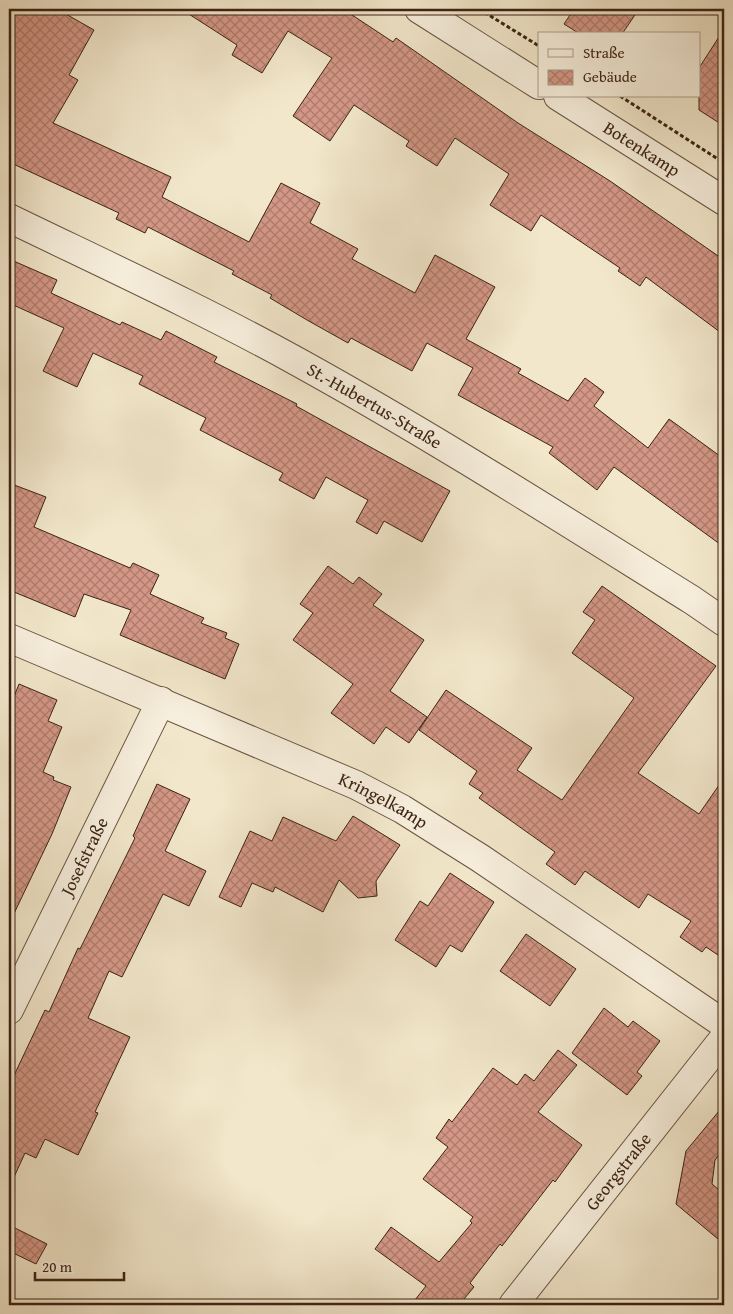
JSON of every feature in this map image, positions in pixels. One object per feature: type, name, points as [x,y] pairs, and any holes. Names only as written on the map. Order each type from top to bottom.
[{"type":"street","points":[[419,9],[538,83]]},
{"type":"street","name":"Botenkamp","points":[[561,98],[724,201]]},
{"type":"street","name":"St.-Hubertus-Straße","points":[[9,218],[152,287],[297,361],[437,442],[692,600],[724,622]]},
{"type":"street","name":"Kringelkamp","points":[[9,638],[161,701],[356,786],[402,809],[480,858],[724,1024]]},
{"type":"street","name":"Josefstraße","points":[[9,1010],[161,701]]},
{"type":"street","name":"Georgstraße","points":[[513,1305],[724,1038]]},
{"type":"path","points":[[479,9],[538,45]]},
{"type":"path","points":[[623,98],[724,163]]},
{"type":"building","points":[[9,9],[57,9],[94,30],[69,75],[78,80],[53,123],[171,177],[162,197],[249,242],[281,183],[320,203],[310,223],[358,249],[352,259],[415,293],[435,255],[495,287],[466,339],[521,369],[518,373],[568,401],[585,378],[604,392],[594,406],[648,448],[669,419],[724,459],[724,547],[614,467],[597,490],[549,453],[553,447],[458,395],[473,368],[427,343],[412,371],[351,338],[348,343],[307,320],[270,298],[272,295],[232,274],[234,271],[148,227],[145,233],[116,219],[119,213],[9,162]]},
{"type":"building","points":[[181,9],[343,9],[393,42],[396,38],[518,123],[610,181],[724,260],[724,335],[646,277],[640,286],[618,271],[620,268],[541,215],[531,231],[490,205],[509,174],[455,138],[437,166],[406,146],[409,141],[354,105],[330,141],[293,116],[332,58],[288,31],[262,73],[232,55],[237,45]]},
{"type":"building","points":[[574,9],[639,9],[623,32],[577,32],[564,24]]},
{"type":"building","points":[[724,29],[724,126],[699,110],[700,66]]},
{"type":"building","points":[[9,259],[57,280],[51,293],[120,325],[122,322],[161,340],[166,331],[217,357],[214,362],[297,404],[296,406],[450,491],[422,542],[384,521],[377,534],[356,522],[368,500],[326,477],[314,499],[279,480],[283,473],[200,430],[206,418],[139,384],[143,376],[93,353],[77,387],[43,371],[64,328],[9,303]]},
{"type":"building","points":[[9,483],[46,497],[34,527],[130,568],[133,563],[159,575],[150,594],[204,618],[201,623],[227,633],[225,638],[239,644],[225,679],[120,635],[131,610],[84,594],[75,617],[9,590]]},
{"type":"building","points":[[328,566],[353,584],[359,577],[382,594],[373,605],[424,640],[390,691],[427,717],[409,743],[386,727],[374,744],[331,713],[353,684],[293,640],[313,613],[300,604]]},
{"type":"building","points":[[602,586],[716,666],[638,773],[699,814],[724,778],[724,959],[706,947],[702,952],[680,937],[691,921],[648,894],[639,908],[585,871],[575,885],[546,864],[555,852],[479,798],[483,793],[469,784],[477,771],[419,730],[446,690],[532,748],[517,770],[562,800],[634,698],[572,653],[595,620],[583,612]]},
{"type":"building","points":[[19,684],[57,700],[48,721],[62,727],[43,772],[54,777],[53,780],[71,787],[52,834],[9,924],[9,709]]},
{"type":"building","points":[[157,784],[190,799],[165,851],[206,871],[189,906],[163,894],[122,977],[109,971],[88,1018],[130,1037],[95,1112],[98,1113],[78,1155],[45,1139],[36,1158],[25,1153],[9,1188],[9,1086],[45,1010],[49,1012],[78,948],[80,949],[135,838],[133,836]]},
{"type":"building","points":[[353,816],[400,845],[376,881],[377,896],[358,898],[339,880],[323,912],[275,887],[273,892],[252,883],[241,907],[219,897],[250,831],[272,841],[283,817],[336,841]]},
{"type":"building","points":[[450,873],[494,902],[462,952],[450,945],[436,967],[395,940],[420,901],[428,906]]},
{"type":"building","points":[[526,934],[576,969],[550,1006],[500,971]]},
{"type":"building","points":[[604,1008],[628,1027],[633,1021],[660,1041],[637,1072],[642,1076],[627,1095],[572,1053]]},
{"type":"building","points":[[558,1050],[577,1065],[538,1112],[582,1145],[555,1182],[553,1180],[502,1246],[500,1244],[470,1283],[474,1287],[459,1305],[411,1305],[426,1286],[375,1249],[391,1227],[439,1262],[472,1223],[470,1221],[473,1217],[423,1179],[448,1147],[436,1138],[449,1119],[452,1122],[493,1068],[517,1085],[525,1074],[534,1081]]},
{"type":"building","points":[[724,1105],[724,1149],[715,1160],[712,1184],[724,1194],[724,1244],[676,1204],[686,1151]]},
{"type":"building","points":[[9,1225],[47,1244],[36,1264],[9,1251]]}]
